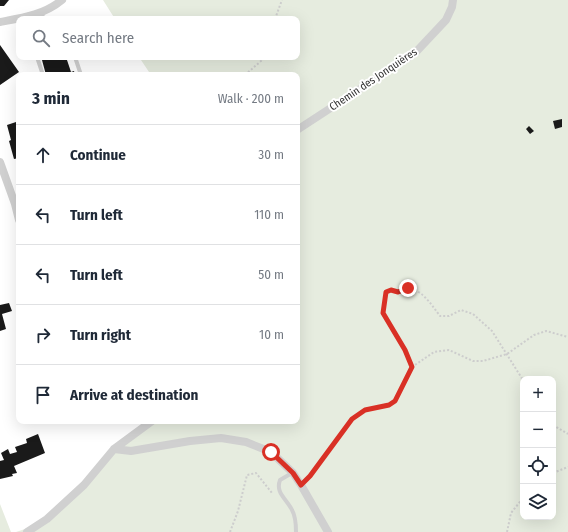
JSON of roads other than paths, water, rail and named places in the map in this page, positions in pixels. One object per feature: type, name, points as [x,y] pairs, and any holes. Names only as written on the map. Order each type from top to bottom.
[{"type":"street","points":[[42,16],[62,0]]},
{"type":"street","name":"Chemin des Jonquières","points":[[300,128],[415,53],[446,20],[452,7],[453,0]]},
{"type":"street","points":[[0,22],[16,19]]},
{"type":"street","points":[[0,162],[16,208]]},
{"type":"street","points":[[27,532],[47,519],[84,485],[114,449],[148,424]]},
{"type":"street","points":[[114,449],[132,451],[190,441],[221,438],[246,442],[271,452],[293,473],[328,532]]},
{"type":"lane","points":[[38,60],[42,72]]},
{"type":"lane","points":[[75,60],[79,72]]},
{"type":"lane","points":[[293,473],[280,480],[278,486],[285,500],[293,511],[296,532]]}]
